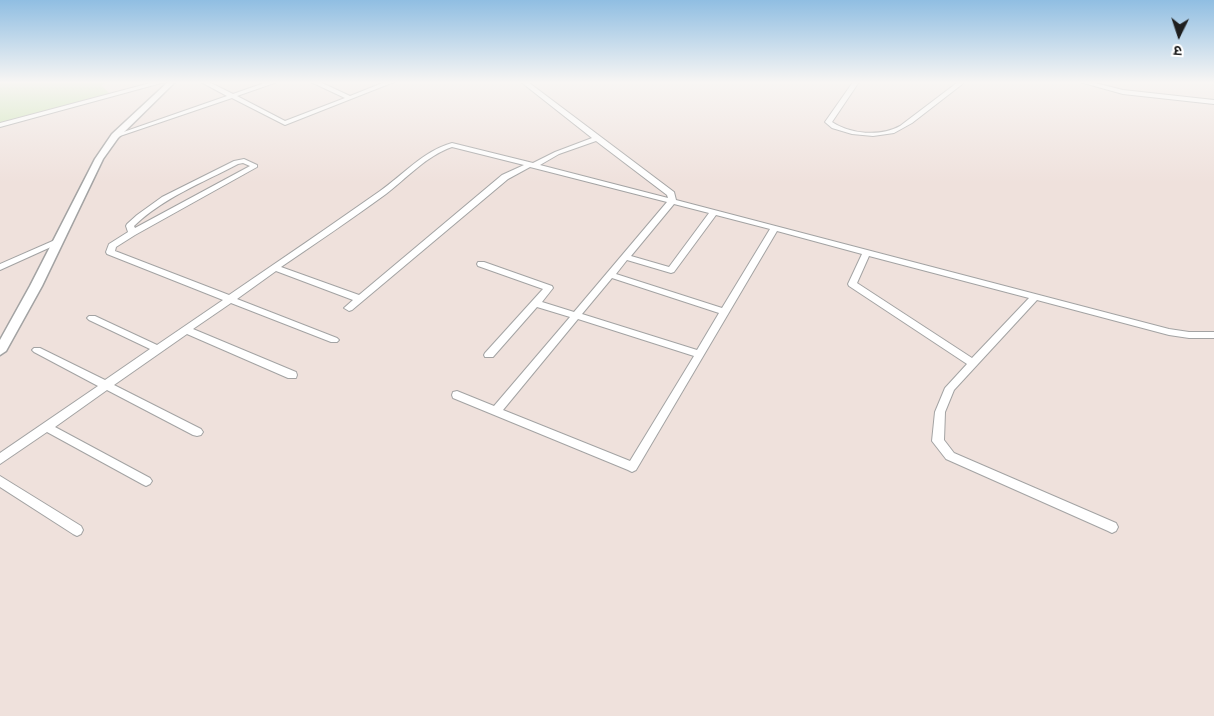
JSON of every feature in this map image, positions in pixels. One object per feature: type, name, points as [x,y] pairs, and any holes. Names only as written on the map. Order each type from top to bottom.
[{"type":"street","points":[[0,125],[36,115]]},
{"type":"street","points":[[0,352],[99,159],[115,136],[137,115]]},
{"type":"street","points":[[115,136],[175,115]]},
{"type":"street","points":[[270,115],[285,123],[305,115]]},
{"type":"street","points":[[496,411],[672,201],[671,194],[566,115]]},
{"type":"street","points":[[833,115],[828,122],[842,130],[855,133],[875,133],[899,129],[918,115]]},
{"type":"street","points":[[349,308],[505,177],[557,153],[596,139]]},
{"type":"street","points":[[0,459],[447,146],[452,145],[1169,332],[1189,335],[1214,335]]},
{"type":"street","points":[[132,233],[130,226],[136,219],[160,203],[236,162],[244,161],[255,166],[132,233],[112,246],[110,252],[334,340]]},
{"type":"street","points":[[624,257],[671,270],[714,212]]},
{"type":"street","points":[[457,395],[632,466],[775,228]]},
{"type":"street","points":[[0,268],[58,242]]},
{"type":"street","points":[[867,252],[852,284],[973,363]]},
{"type":"street","points":[[481,264],[549,288],[489,355]]},
{"type":"street","points":[[275,268],[360,299]]},
{"type":"street","points":[[610,275],[725,312]]},
{"type":"street","points":[[1036,296],[950,388],[940,412],[938,441],[950,456],[1112,527]]},
{"type":"street","points":[[536,303],[700,354]]},
{"type":"street","points":[[92,318],[158,349]]},
{"type":"street","points":[[186,330],[292,375]]},
{"type":"street","points":[[37,350],[197,432]]},
{"type":"street","points":[[46,427],[146,481]]},
{"type":"street","points":[[0,481],[77,530]]},
{"type":"shaded area","points":[[0,115],[1214,115],[1214,716],[0,716]]},
{"type":"green space","points":[[0,115],[31,115],[0,124]]}]
